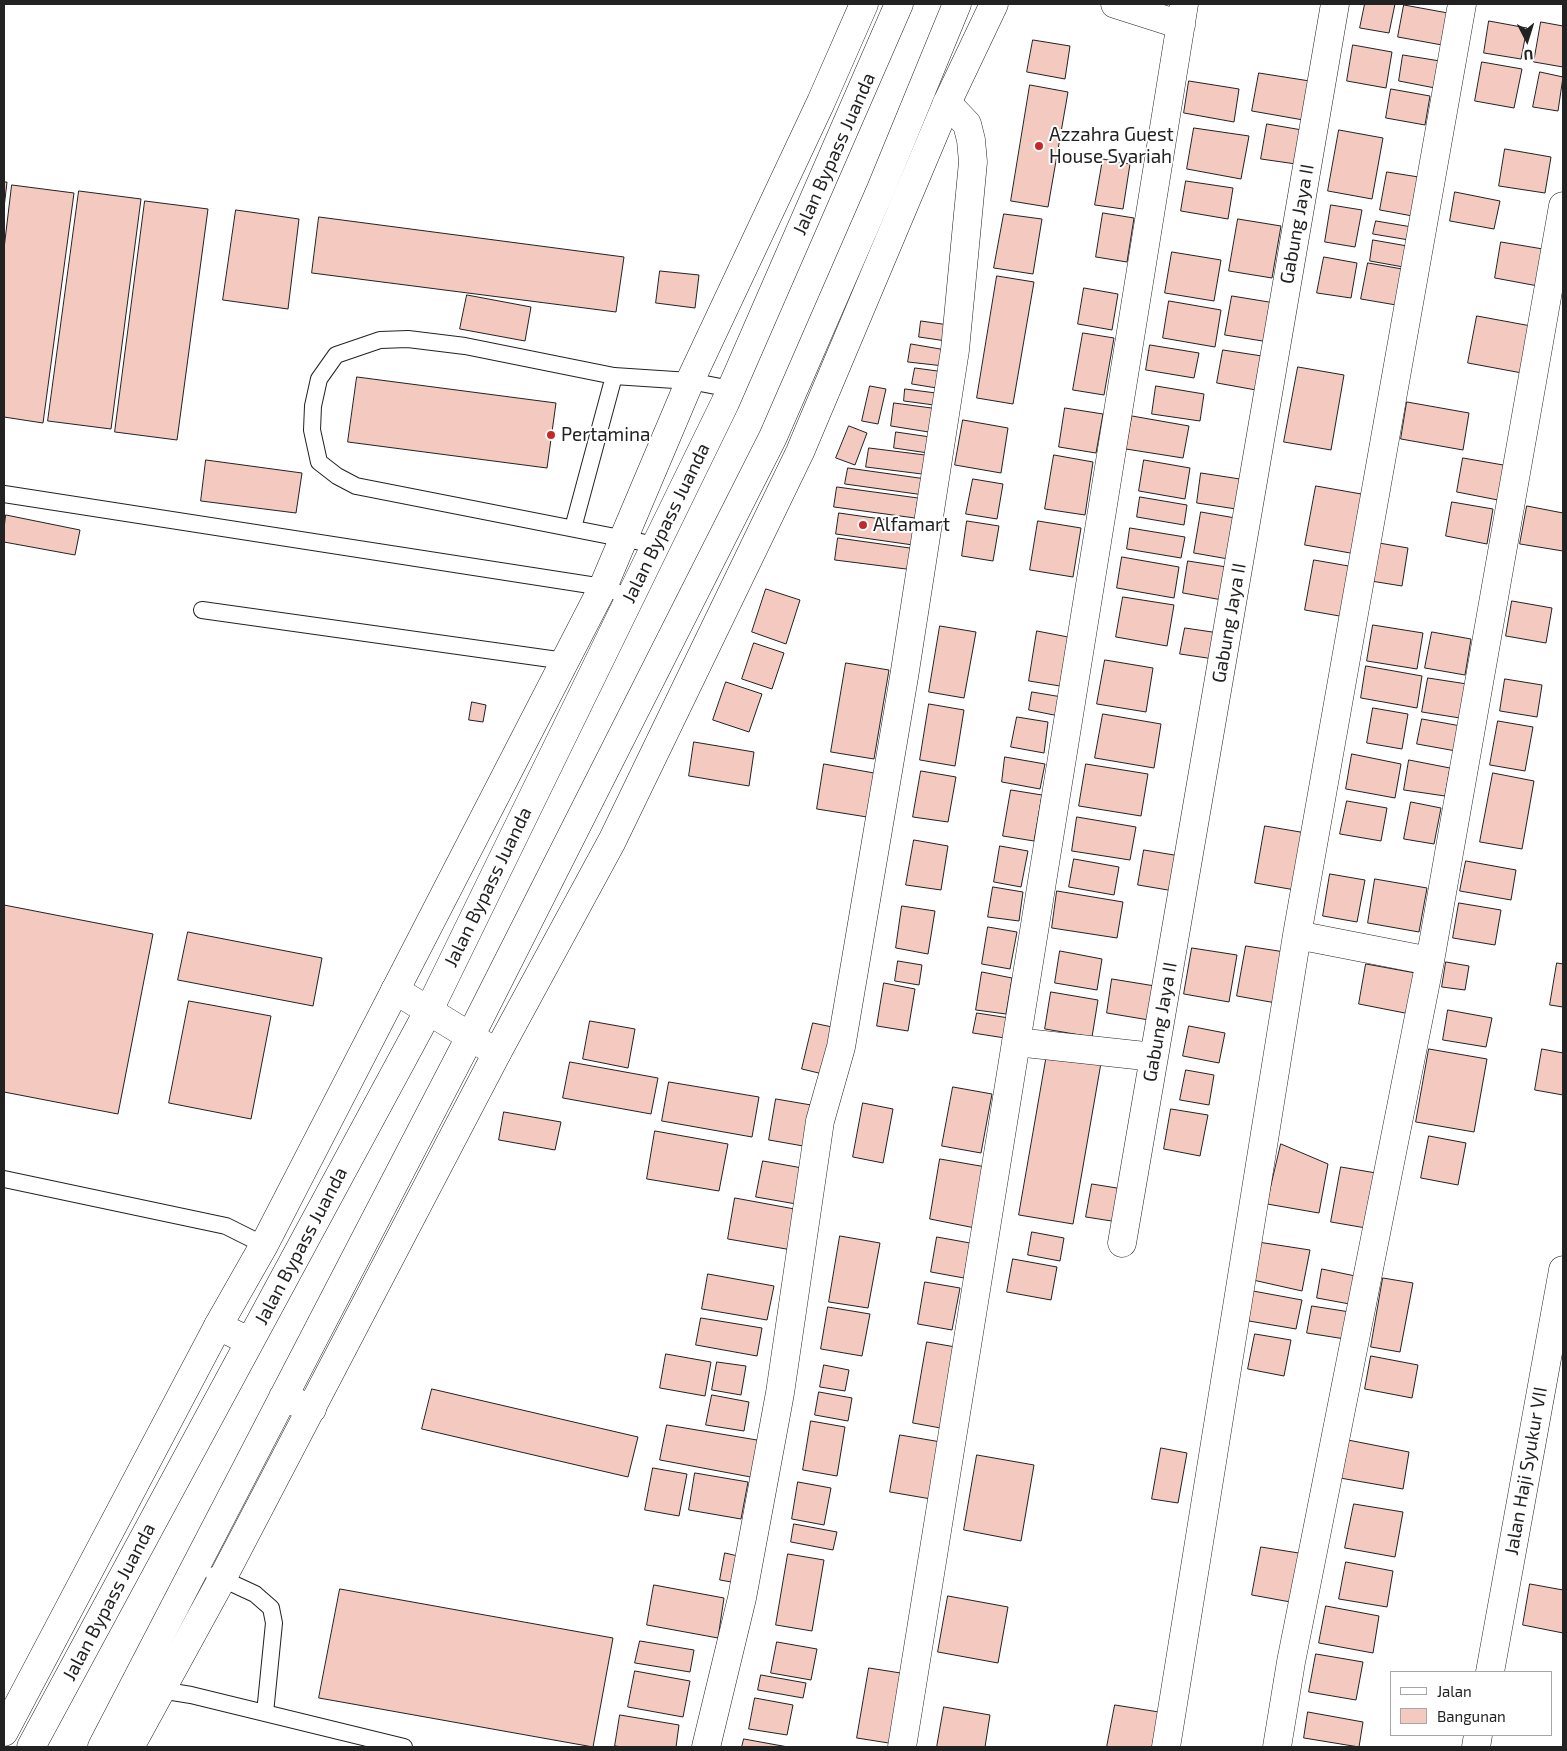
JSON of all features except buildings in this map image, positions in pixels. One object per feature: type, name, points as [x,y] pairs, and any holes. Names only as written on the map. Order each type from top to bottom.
[{"type":"main road","points":[[4,1732],[218,1326],[264,1245],[603,587],[690,381],[821,102],[864,4]]},
{"type":"main road","name":"Jalan Bypass Juanda","points":[[32,1747],[428,1010],[731,389],[899,4]]},
{"type":"main road","points":[[102,1747],[470,1035],[773,437],[866,224],[957,4]]},
{"type":"main road","points":[[130,1747],[222,1579],[497,1053],[612,841],[800,452],[947,103],[994,4]]},
{"type":"main road","points":[[902,1747],[1182,14],[1115,4]]},
{"type":"main road","name":"Gabung Jaya II","points":[[1122,1243],[1336,4]]},
{"type":"main road","points":[[1166,1747],[1297,935],[1462,4]]},
{"type":"main road","points":[[706,1747],[742,1598],[780,1393],[820,1120],[841,1047],[904,677],[954,350],[973,162],[967,124],[947,103]]},
{"type":"main road","points":[[1277,1747],[1293,1652],[1430,961],[1563,206]]},
{"type":"main road","points":[[1297,935],[1430,961]]},
{"type":"main road","points":[[395,990],[497,1053]]},
{"type":"main road","points":[[1016,1042],[1154,1057]]},
{"type":"main road","name":"Jalan Haji Syukur VII","points":[[1490,1671],[1563,1270]]},
{"type":"main road","points":[[218,1326],[249,1341]]},
{"type":"main road","points":[[283,1396],[312,1409]]},
{"type":"lane","points":[[656,545],[356,486],[337,476],[319,462],[312,430],[313,406],[319,380],[336,355],[380,340],[408,339],[465,346],[614,376],[690,381],[731,389]]},
{"type":"lane","points":[[573,528],[614,376]]},
{"type":"lane","points":[[4,494],[603,587],[630,596]]},
{"type":"lane","points":[[202,610],[565,661]]},
{"type":"lane","points":[[4,1179],[226,1226],[264,1245]]},
{"type":"lane","points":[[196,1566],[255,1594],[271,1608],[274,1623],[265,1713]]},
{"type":"lane","points":[[160,1690],[191,1695],[404,1747]]},
{"type":"place","name":"Azzahra Guest House Syariah","points":[[1039,146]]},
{"type":"place","name":"Pertamina","points":[[551,435]]},
{"type":"place","name":"Alfamart","points":[[863,525]]}]
